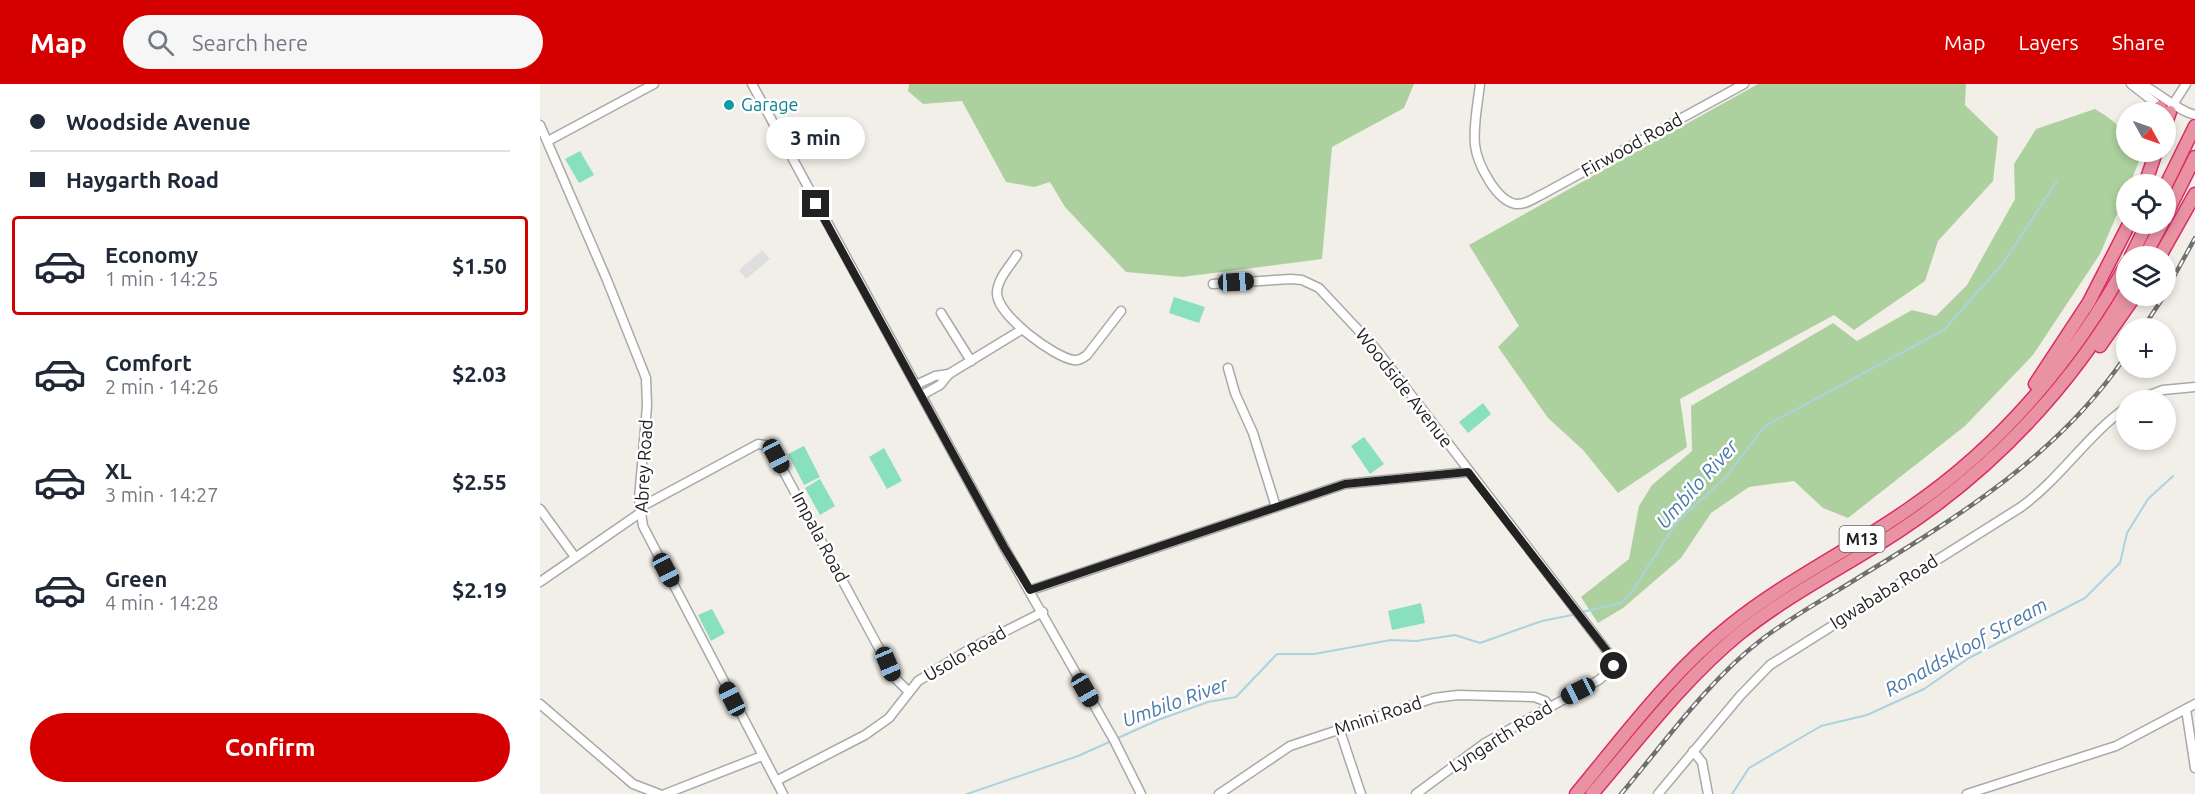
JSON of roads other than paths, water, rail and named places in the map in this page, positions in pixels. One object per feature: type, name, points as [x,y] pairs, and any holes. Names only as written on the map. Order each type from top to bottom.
[{"type":"highway","points":[[2171,174],[2195,126]]},
{"type":"highway","points":[[2176,195],[2195,157]]},
{"type":"highway","points":[[2166,246],[2195,194]]},
{"type":"highway","points":[[1988,445],[2070,334],[2124,234]]},
{"type":"highway","name":"M13","points":[[1576,793],[1676,676],[1730,625],[1770,596],[1910,509],[1988,445],[2060,365],[2100,310],[2116,282]]},
{"type":"highway","name":"M13","points":[[1592,794],[1677,693],[1739,635],[1777,606],[1936,506],[2008,444],[2062,384],[2117,306]]},
{"type":"highway","points":[[2008,444],[2040,419],[2070,385],[2128,306]]},
{"type":"street","points":[[548,141],[654,84]]},
{"type":"street","points":[[752,84],[1105,724],[1141,794]]},
{"type":"street","name":"Firwood Road","points":[[1480,84],[1475,136],[1477,155],[1499,193],[1510,202],[1519,204],[1542,194],[1744,84]]},
{"type":"street","points":[[2131,84],[2154,102]]},
{"type":"street","points":[[2141,84],[2158,102]]},
{"type":"street","points":[[2173,102],[2186,84]]},
{"type":"street","name":"Abrey Road","points":[[540,125],[646,378],[647,397],[640,510],[643,526],[783,794]]},
{"type":"street","points":[[1017,255],[996,293],[1001,309],[1021,330],[1071,360],[1079,360],[1091,350],[1121,311]]},
{"type":"street","name":"Woodside Avenue","points":[[1213,284],[1291,279],[1302,280],[1319,288],[1376,349],[1564,598],[1617,664]]},
{"type":"street","points":[[941,313],[971,361]]},
{"type":"street","points":[[916,385],[949,374],[1021,330]]},
{"type":"street","points":[[1228,368],[1235,393],[1253,433],[1276,507]]},
{"type":"street","points":[[922,395],[940,385],[949,374]]},
{"type":"street","points":[[2163,390],[2195,387]]},
{"type":"street","name":"Igwababa Road","points":[[1658,794],[1770,665],[2021,507],[2039,494],[2116,416]]},
{"type":"street","name":"Impala Road","points":[[640,510],[758,444],[770,446],[894,678],[908,692]]},
{"type":"street","points":[[1030,590],[1345,484],[1468,472]]},
{"type":"street","points":[[540,509],[575,557]]},
{"type":"street","points":[[540,582],[640,510]]},
{"type":"street","name":"Usolo Road","points":[[776,781],[881,725],[902,704],[908,692],[918,681],[970,649],[1043,612]]},
{"type":"street","name":"Lyngarth Road","points":[[1416,794],[1485,743],[1599,680],[1617,664]]},
{"type":"street","name":"Mnini Road","points":[[1219,794],[1284,749],[1339,728],[1448,695],[1534,697],[1545,701],[1550,707]]},
{"type":"street","points":[[540,704],[633,784],[659,794]]},
{"type":"street","points":[[1968,794],[2116,746],[2195,704]]},
{"type":"street","points":[[2186,709],[2195,768]]},
{"type":"street","points":[[1339,728],[1361,794]]},
{"type":"street","points":[[1693,751],[1702,762],[1708,794]]},
{"type":"street","points":[[665,794],[762,756]]},
{"type":"waterway","name":"Umbilo River","points":[[1582,612],[1621,603],[1631,593],[1676,523],[1724,479],[1765,426],[1944,330],[2003,263],[2057,181]]},
{"type":"waterway","name":"Ronaldskloof Stream","points":[[1732,794],[1749,768],[1821,726],[1867,715],[1924,689],[1969,658],[2085,598],[2120,563],[2127,533],[2148,499],[2173,476]]},
{"type":"waterway","name":"Umbilo River","points":[[967,794],[1078,756],[1158,720],[1208,702],[1236,697],[1277,654],[1314,654],[1391,640],[1416,641],[1455,635],[1480,643],[1542,621],[1577,614]]},
{"type":"railway","points":[[2176,273],[2195,238]]},
{"type":"railway","points":[[2150,318],[2157,306]]},
{"type":"railway","points":[[1621,794],[1687,713],[1741,657],[1785,623],[1935,530],[2007,479],[2072,422],[2116,369]]},
{"type":"place","name":"Garage","points":[[729,105]]}]
